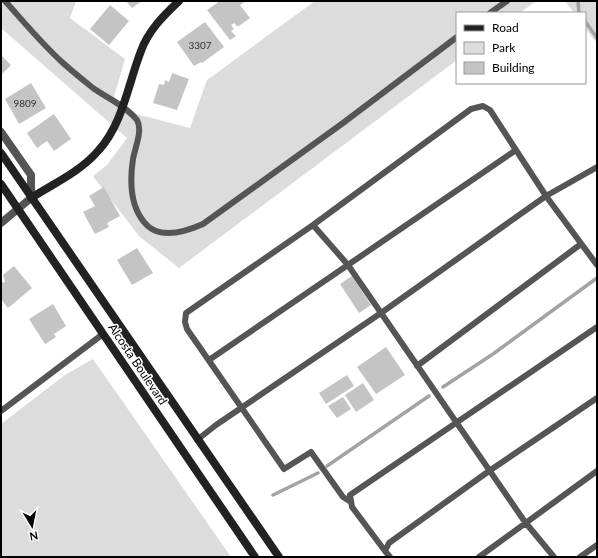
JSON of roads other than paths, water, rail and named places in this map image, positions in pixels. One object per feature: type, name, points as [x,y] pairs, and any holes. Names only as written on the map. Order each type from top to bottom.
[{"type":"main road","points":[[31,198],[81,166],[99,151],[112,131],[129,93],[141,50],[161,17],[179,1]]},
{"type":"main road","name":"Alcosta Boulevard","points":[[1,153],[197,440],[279,557]]},
{"type":"main road","name":"Alcosta Boulevard","points":[[1,184],[255,557]]},
{"type":"street","points":[[1,132],[31,175],[31,198],[1,223]]},
{"type":"lane","points":[[5,1],[63,63],[93,88],[122,107],[137,121],[139,128],[132,178],[132,195],[140,217],[147,226],[159,232],[191,229],[203,224],[267,179],[456,38]]},
{"type":"lane","points":[[491,12],[507,1]]},
{"type":"lane","points":[[351,502],[343,497],[311,452],[284,469],[187,329],[185,322],[186,313],[313,225],[471,109],[483,106],[490,110],[546,196],[597,265]]},
{"type":"lane","points":[[209,360],[516,150]]},
{"type":"lane","points":[[197,440],[242,407],[381,314],[546,196],[597,167]]},
{"type":"lane","points":[[313,225],[348,265],[489,471],[525,522],[554,557]]},
{"type":"lane","points":[[417,366],[581,244]]},
{"type":"lane","points":[[390,557],[352,508],[350,496],[597,327]]},
{"type":"lane","points":[[1,411],[103,334]]},
{"type":"lane","points":[[385,551],[389,543],[489,471],[597,398]]},
{"type":"lane","points":[[479,557],[597,471]]},
{"type":"lane","points":[[580,557],[597,545]]},
{"type":"waterway","points":[[578,1],[579,12]]},
{"type":"waterway","points":[[586,22],[597,38]]},
{"type":"waterway","points":[[443,387],[493,354],[597,278]]},
{"type":"waterway","points":[[327,466],[429,396]]},
{"type":"waterway","points":[[273,495],[318,473]]}]
